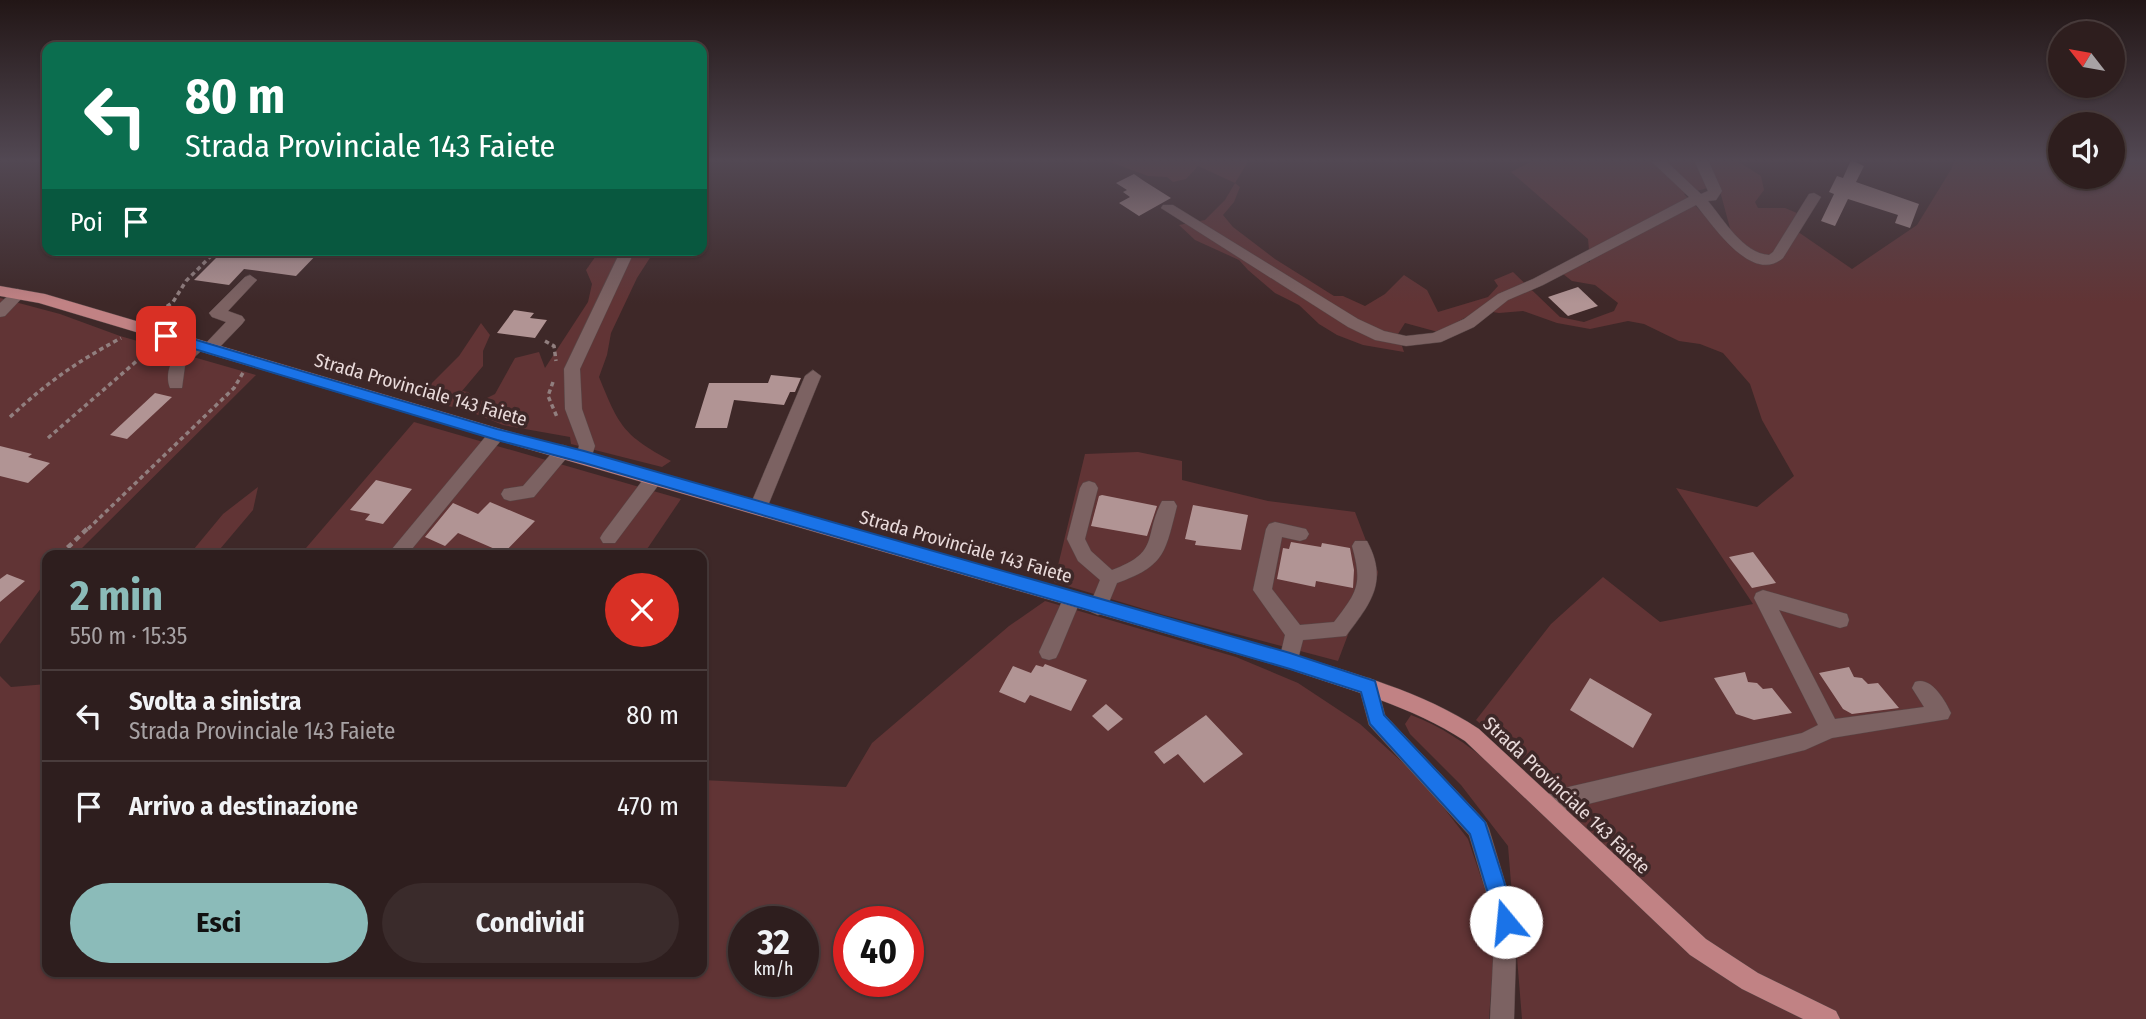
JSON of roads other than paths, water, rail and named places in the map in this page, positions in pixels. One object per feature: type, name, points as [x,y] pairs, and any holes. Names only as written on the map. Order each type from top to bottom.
[{"type":"main road","name":"Strada Provinciale 143 Faiete","points":[[9,292],[250,360],[497,435],[584,457],[1290,661],[1369,687],[1451,721],[1472,735],[1698,947],[1750,981],[1828,1019]]},
{"type":"street","points":[[1168,208],[1353,323],[1380,336],[1406,341],[1436,338],[1469,323],[1503,297],[1538,282],[1680,208]]},
{"type":"street","points":[[1706,208],[1743,251],[1760,259],[1772,260],[1778,255],[1807,208]]},
{"type":"street","points":[[584,457],[587,446],[577,428],[570,388],[572,369],[625,256]]},
{"type":"street","points":[[176,384],[177,364],[237,320],[217,313],[250,280]]},
{"type":"street","points":[[0,312],[9,292]]},
{"type":"street","points":[[758,508],[813,376]]},
{"type":"street","points":[[400,550],[497,435]]},
{"type":"street","points":[[510,494],[528,492],[563,452]]},
{"type":"street","points":[[609,538],[654,478]]},
{"type":"street","points":[[1090,488],[1075,537],[1082,556],[1110,578]]},
{"type":"street","points":[[1098,607],[1110,578],[1141,568],[1155,553],[1168,506]]},
{"type":"street","points":[[1290,661],[1295,633],[1262,590],[1275,529],[1300,534]]},
{"type":"street","points":[[1295,633],[1339,630],[1368,590],[1370,573],[1362,545]]},
{"type":"street","points":[[1830,729],[1763,598],[1840,620]]},
{"type":"street","points":[[1049,652],[1072,599]]},
{"type":"street","points":[[1369,687],[1376,719],[1478,829],[1506,922],[1502,1019]]},
{"type":"street","points":[[1548,804],[1805,741],[1830,729],[1941,713],[1922,688]]}]
